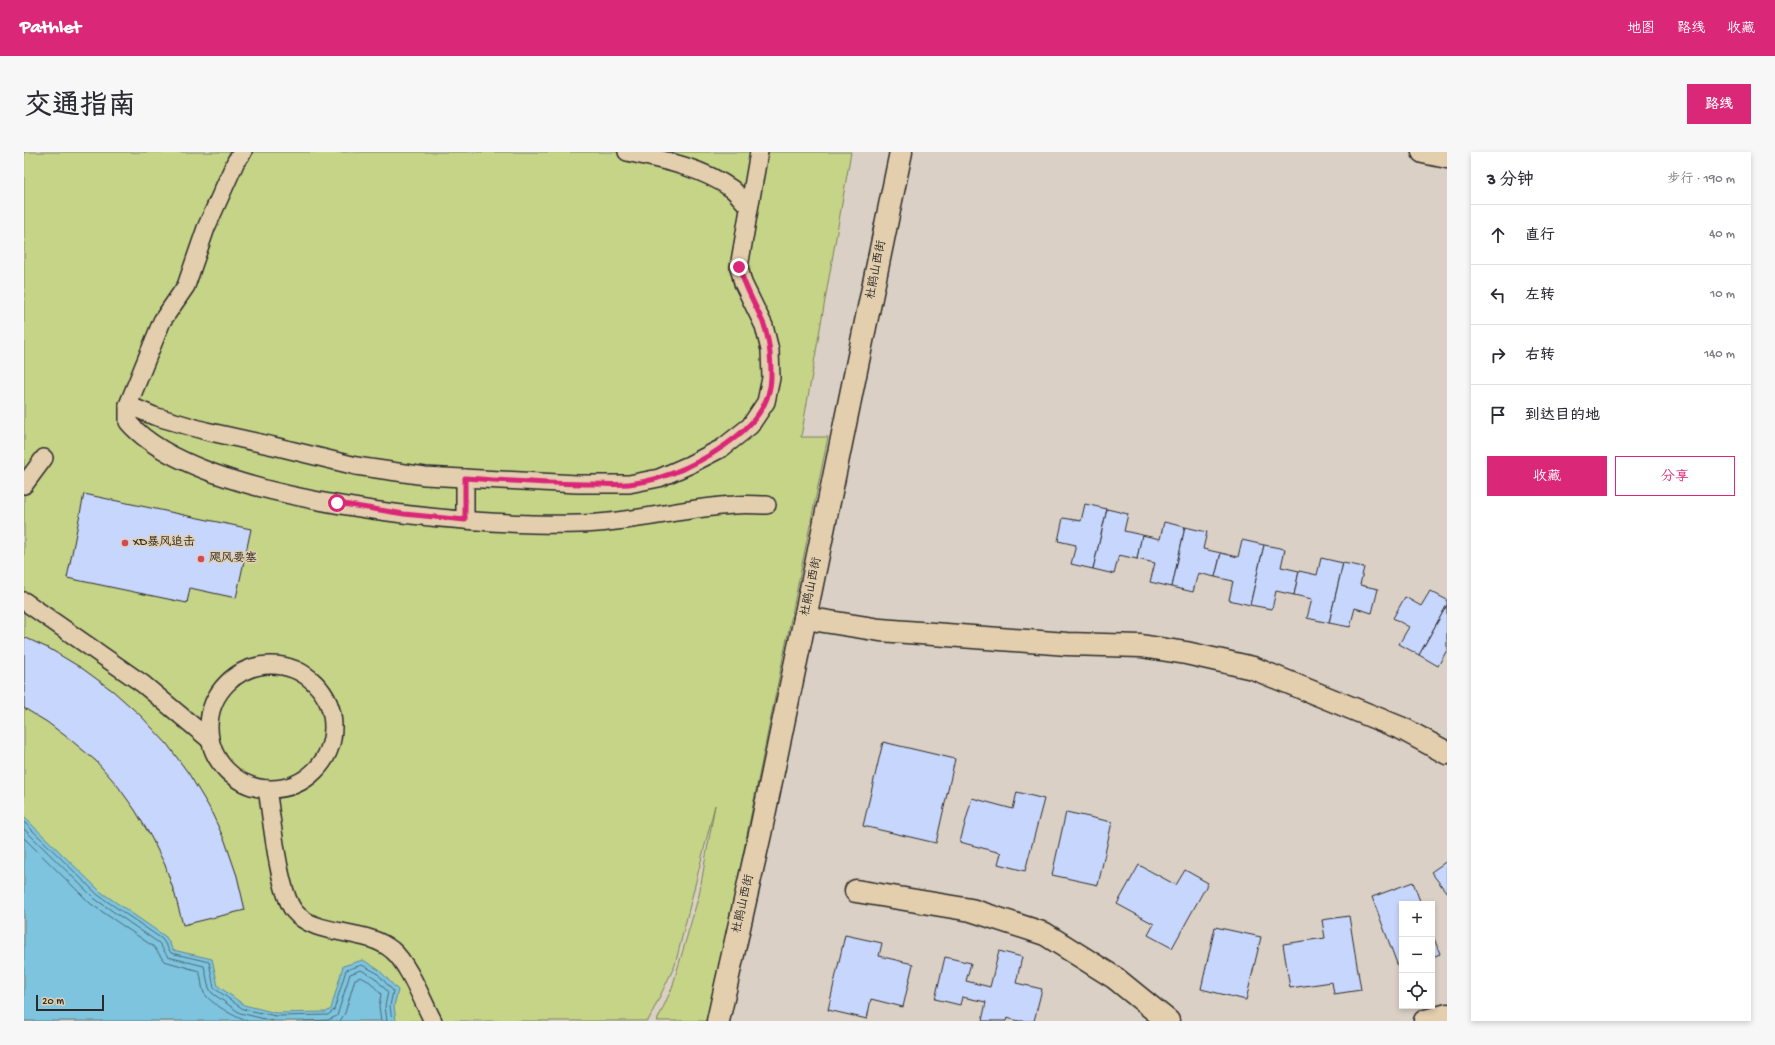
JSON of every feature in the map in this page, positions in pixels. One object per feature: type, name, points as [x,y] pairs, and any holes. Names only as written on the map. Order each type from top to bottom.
[{"type":"street","points":[[243,152],[236,162],[206,228],[186,286],[162,322],[128,405],[128,422],[138,433],[182,460],[218,475],[264,489],[404,514],[507,524],[580,524],[630,521],[696,509],[734,505],[767,505]]},
{"type":"street","points":[[628,152],[677,164],[709,175],[733,190],[749,207]]},
{"type":"street","points":[[128,405],[154,416],[206,431],[278,446],[356,466],[425,476],[577,484],[629,484],[658,478],[689,465],[722,448],[750,426],[766,402],[771,378],[770,350],[764,326],[743,283],[739,267],[759,152]]},
{"type":"street","name":"杜鹃山西街","points":[[718,1021],[806,618],[900,152]]},
{"type":"street","points":[[1423,152],[1447,157]]},
{"type":"street","points":[[24,485],[44,458]]},
{"type":"street","points":[[465,478],[465,520]]},
{"type":"street","points":[[24,601],[143,684],[210,740]]},
{"type":"street","points":[[806,618],[880,630],[1059,643],[1141,646],[1186,653],[1253,668],[1403,729],[1447,753]]},
{"type":"street","points":[[276,665],[296,669],[312,679],[320,688],[330,705],[334,730],[329,752],[320,766],[308,777],[291,786],[267,790],[243,783],[229,773],[216,757],[210,740],[209,720],[215,699],[225,684],[241,672],[257,666],[276,665]]},
{"type":"street","points":[[267,790],[284,893],[295,911],[313,925],[376,940],[392,950],[402,962],[433,1021]]},
{"type":"street","points":[[856,891],[971,910],[1045,934],[1115,978],[1168,1021]]},
{"type":"street","points":[[1426,1021],[1447,1015]]},
{"type":"green space","points":[[24,152],[851,152],[801,437],[828,437],[709,1021],[657,1021],[672,988],[699,895],[715,805],[675,965],[648,1021],[24,1021]]},
{"type":"water","points":[[24,817],[101,892],[166,937],[173,950],[212,959],[218,986],[244,1005],[276,1013],[326,1012],[331,1009],[343,966],[363,960],[379,970],[398,990],[394,1006],[396,1021],[24,1021]]},
{"type":"building","points":[[84,494],[251,529],[236,598],[190,588],[187,603],[67,578]]},
{"type":"building","points":[[1085,504],[1107,509],[1093,569],[1071,564],[1076,545],[1058,541],[1063,518],[1081,521]]},
{"type":"building","points":[[1107,509],[1128,514],[1124,531],[1142,535],[1137,559],[1119,555],[1114,574],[1093,569]]},
{"type":"building","points":[[1164,522],[1185,527],[1172,587],[1150,582],[1155,563],[1137,559],[1142,535],[1160,539]]},
{"type":"building","points":[[1185,527],[1207,532],[1203,549],[1221,553],[1215,577],[1198,573],[1193,592],[1172,587]]},
{"type":"building","points":[[1242,540],[1264,545],[1250,605],[1229,600],[1233,581],[1215,577],[1221,553],[1238,557]]},
{"type":"building","points":[[1264,545],[1285,549],[1281,567],[1299,571],[1294,595],[1276,591],[1272,609],[1250,605]]},
{"type":"building","points":[[1321,558],[1343,563],[1329,623],[1307,618],[1312,599],[1294,595],[1299,571],[1317,575]]},
{"type":"building","points":[[1343,563],[1364,567],[1360,585],[1378,589],[1372,613],[1355,608],[1350,627],[1329,623]]},
{"type":"building","points":[[1430,591],[1447,600],[1447,605],[1419,655],[1399,644],[1409,627],[1393,618],[1405,597],[1421,606]]},
{"type":"building","points":[[1447,605],[1447,650],[1438,666],[1419,655]]},
{"type":"building","points":[[24,637],[50,649],[83,669],[113,691],[141,716],[167,744],[189,774],[209,807],[225,841],[237,876],[245,910],[183,925],[165,865],[135,810],[117,785],[96,761],[72,741],[47,722],[24,708]]},
{"type":"building","points":[[883,742],[955,759],[936,843],[863,826]]},
{"type":"building","points":[[1017,792],[1044,799],[1025,871],[998,864],[1001,853],[960,842],[972,798],[1013,809]]},
{"type":"building","points":[[1066,812],[1112,822],[1098,885],[1052,875]]},
{"type":"building","points":[[1447,861],[1447,893],[1431,872]]},
{"type":"building","points":[[1139,865],[1176,885],[1185,870],[1208,883],[1172,948],[1148,935],[1154,924],[1117,904]]},
{"type":"building","points":[[1413,882],[1420,901],[1399,901],[1399,969],[1372,897]]},
{"type":"building","points":[[1349,916],[1361,990],[1334,994],[1332,982],[1290,988],[1283,944],[1325,938],[1322,920]]},
{"type":"building","points":[[1215,927],[1261,937],[1246,1000],[1201,989]]},
{"type":"building","points":[[845,935],[882,943],[879,956],[913,964],[903,1007],[871,999],[867,1019],[828,1010]]},
{"type":"building","points":[[1435,941],[1440,954],[1435,956]]},
{"type":"building","points":[[999,951],[1022,957],[1016,983],[1042,989],[1034,1021],[1019,1021],[1007,1018],[1006,1021],[982,1021],[986,1002],[962,997],[960,1005],[935,999],[945,957],[971,963],[966,981],[990,987]]},
{"type":"place","name":"XD暴风追击","points":[[125,543]]},
{"type":"place","name":"飓风要塞","points":[[201,559]]},
{"type":"route","points":[[337,503],[404,514],[465,520],[465,478],[577,484],[629,484],[658,478],[689,465],[722,448],[750,426],[766,402],[771,378],[770,350],[764,326],[743,283],[739,267]]}]
